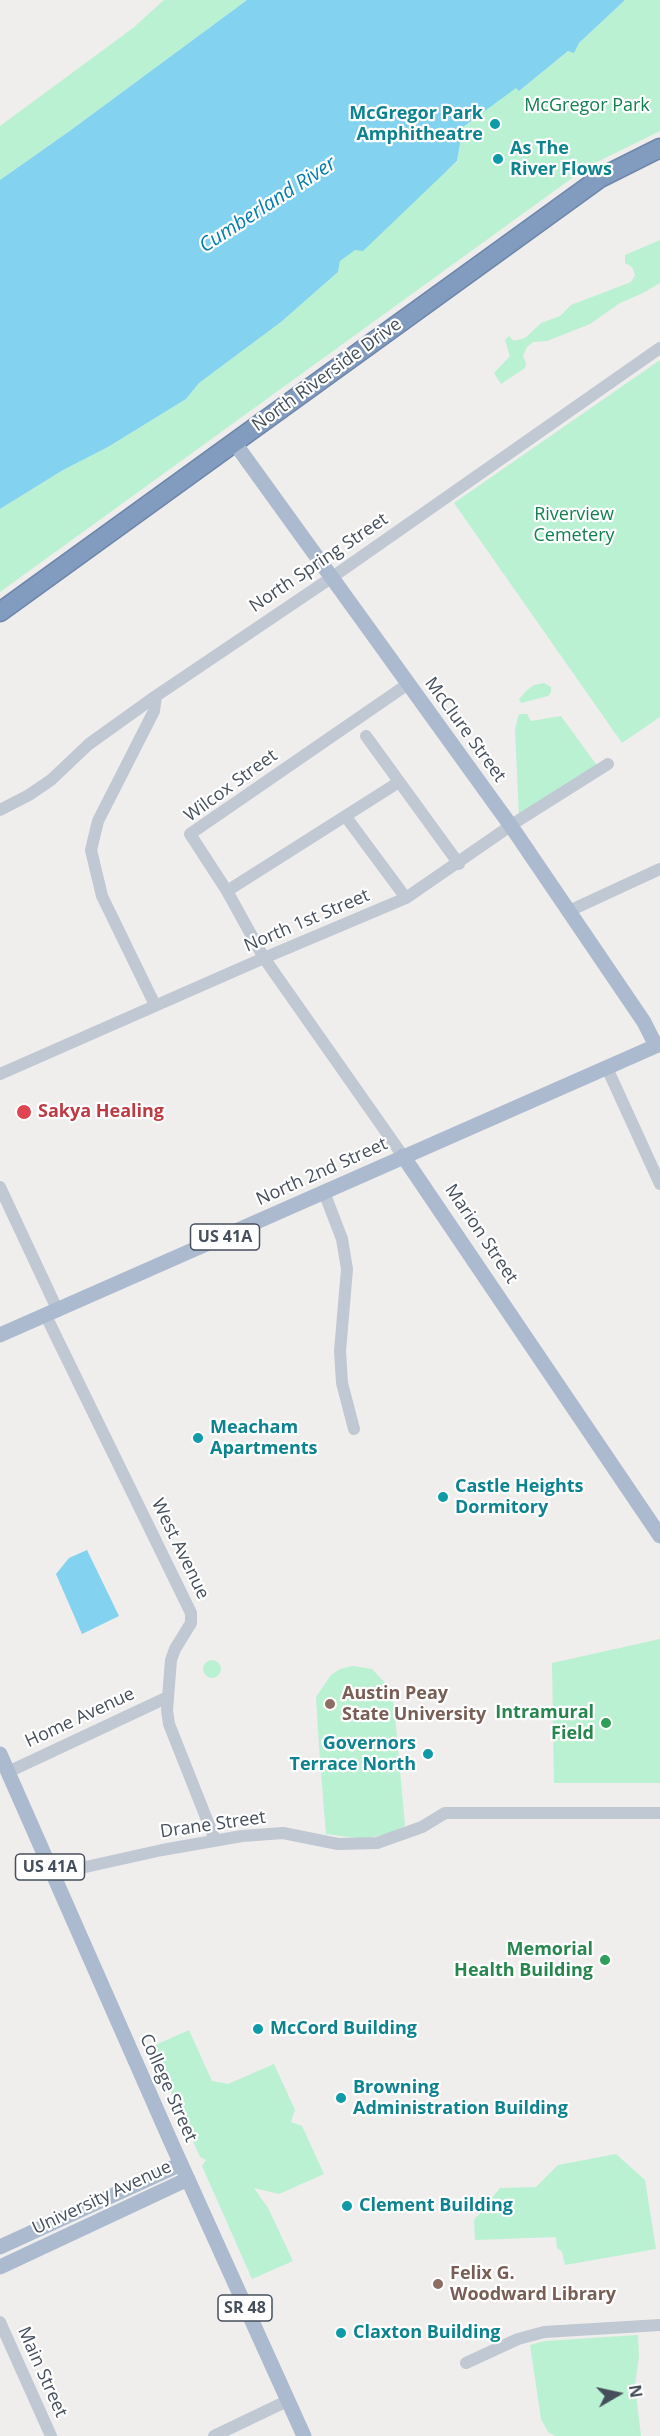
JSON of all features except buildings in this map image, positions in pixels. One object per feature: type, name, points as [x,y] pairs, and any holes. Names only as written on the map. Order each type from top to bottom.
[{"type":"highway","name":"North Riverside Drive","points":[[0,612],[600,178],[660,148]]},
{"type":"main road","name":"McClure Street","points":[[234,442],[511,826],[658,1045]]},
{"type":"main road","name":"North 2nd Street","points":[[0,1335],[658,1045]]},
{"type":"main road","name":"Marion Street","points":[[403,1156],[660,1536]]},
{"type":"main road","name":"College Street","points":[[0,1754],[304,2436]]},
{"type":"main road","name":"University Avenue","points":[[0,2247],[181,2164]]},
{"type":"main road","name":"University Avenue","points":[[0,2267],[188,2179]]},
{"type":"street","name":"North Spring Street","points":[[0,810],[51,780],[88,744],[331,578],[660,348]]},
{"type":"street","name":"Wilcox Street","points":[[264,958],[227,891],[189,834],[408,684]]},
{"type":"street","points":[[155,1005],[102,896],[92,850],[98,821],[154,711],[156,696]]},
{"type":"street","points":[[366,736],[459,864]]},
{"type":"street","name":"North 1st Street","points":[[0,1074],[406,898],[459,864],[511,826],[608,764]]},
{"type":"street","points":[[227,891],[399,782]]},
{"type":"street","points":[[346,817],[406,898]]},
{"type":"street","points":[[569,911],[660,869]]},
{"type":"street","name":"Marion Street","points":[[264,958],[403,1156]]},
{"type":"street","points":[[607,1068],[660,1184]]},
{"type":"street","name":"West Avenue","points":[[0,1187],[52,1313],[191,1613],[191,1623],[171,1660],[168,1697],[169,1724],[215,1840]]},
{"type":"street","points":[[324,1192],[342,1239],[347,1269],[340,1351],[342,1383],[354,1429]]},
{"type":"street","name":"Home Avenue","points":[[8,1772],[168,1697]]},
{"type":"street","name":"Drane Street","points":[[54,1874],[215,1840],[283,1833],[338,1844],[377,1843],[407,1833],[445,1813],[660,1813]]},
{"type":"street","name":"Main Street","points":[[0,2322],[51,2436]]},
{"type":"street","points":[[466,2363],[518,2339],[544,2332],[660,2325]]},
{"type":"street","points":[[214,2436],[287,2401]]},
{"type":"green space","points":[[164,0],[247,0],[0,180],[0,126],[133,28]]},
{"type":"green space","name":"McGregor Park","points":[[625,0],[660,0],[660,131],[593,164],[575,176],[0,592],[0,509],[186,399],[199,383],[281,322],[338,272],[340,261],[457,162],[463,127],[516,87],[519,91],[568,51],[574,52],[579,43]]},
{"type":"green space","points":[[660,240],[660,283],[620,303],[590,324],[547,341],[533,342],[527,347],[523,356],[526,363],[525,368],[501,384],[494,373],[510,356],[505,340],[509,336],[514,341],[525,338],[541,323],[560,316],[571,305],[631,282],[635,275],[632,267],[625,263],[625,255]]},
{"type":"green space","name":"Riverview Cemetery","points":[[660,360],[660,717],[622,743],[454,503]]},
{"type":"green space","points":[[544,683],[551,687],[548,696],[521,703],[519,699],[527,690],[534,685]]},
{"type":"green space","points":[[519,714],[527,714],[531,721],[561,716],[598,767],[519,816],[515,729]]},
{"type":"green space","name":"Intramural Field","points":[[660,1639],[660,1783],[554,1783],[552,1663]]},
{"type":"green space","points":[[212,1660],[218,1663],[221,1669],[218,1675],[212,1678],[206,1675],[203,1669],[206,1663]]},
{"type":"green space","points":[[353,1666],[372,1669],[387,1685],[394,1705],[405,1826],[390,1833],[364,1839],[326,1834],[320,1761],[316,1697],[331,1675],[340,1669]]},
{"type":"green space","points":[[189,2030],[212,2081],[228,2084],[274,2064],[295,2110],[291,2122],[302,2126],[324,2174],[279,2194],[254,2188],[268,2208],[293,2261],[252,2279],[202,2166],[206,2160],[200,2157],[151,2047]]},
{"type":"green space","points":[[616,2154],[645,2180],[656,2249],[565,2265],[562,2252],[557,2248],[556,2237],[475,2240],[474,2220],[500,2188],[536,2187],[558,2165]]},
{"type":"green space","points":[[638,2335],[639,2356],[635,2385],[641,2436],[555,2436],[548,2432],[541,2419],[530,2345],[545,2341]]},
{"type":"water","name":"Cumberland River","points":[[247,0],[625,0],[579,43],[574,53],[568,51],[519,91],[516,88],[463,127],[457,161],[363,251],[355,250],[340,261],[338,272],[281,322],[199,383],[186,399],[0,509],[0,180]]},
{"type":"water","points":[[87,1550],[119,1616],[82,1634],[56,1574],[69,1558]]},
{"type":"place","name":"McGregor Park Amphitheatre","points":[[495,124]]},
{"type":"place","name":"As The River Flows","points":[[498,159]]},
{"type":"place","name":"Sakya Healing","points":[[24,1112]]},
{"type":"place","name":"Meacham Apartments","points":[[198,1438]]},
{"type":"place","name":"Castle Heights Dormitory","points":[[443,1497]]},
{"type":"place","name":"Austin Peay State University","points":[[330,1704]]},
{"type":"place","name":"Intramural Field","points":[[606,1723]]},
{"type":"place","name":"Governors Terrace North","points":[[428,1754]]},
{"type":"place","name":"Memorial Health Building","points":[[605,1960]]},
{"type":"place","name":"McCord Building","points":[[258,2029]]},
{"type":"place","name":"Browning Administration Building","points":[[341,2098]]},
{"type":"place","name":"Clement Building","points":[[347,2206]]},
{"type":"place","name":"Felix G. Woodward Library","points":[[438,2284]]},
{"type":"place","name":"Claxton Building","points":[[341,2333]]}]
